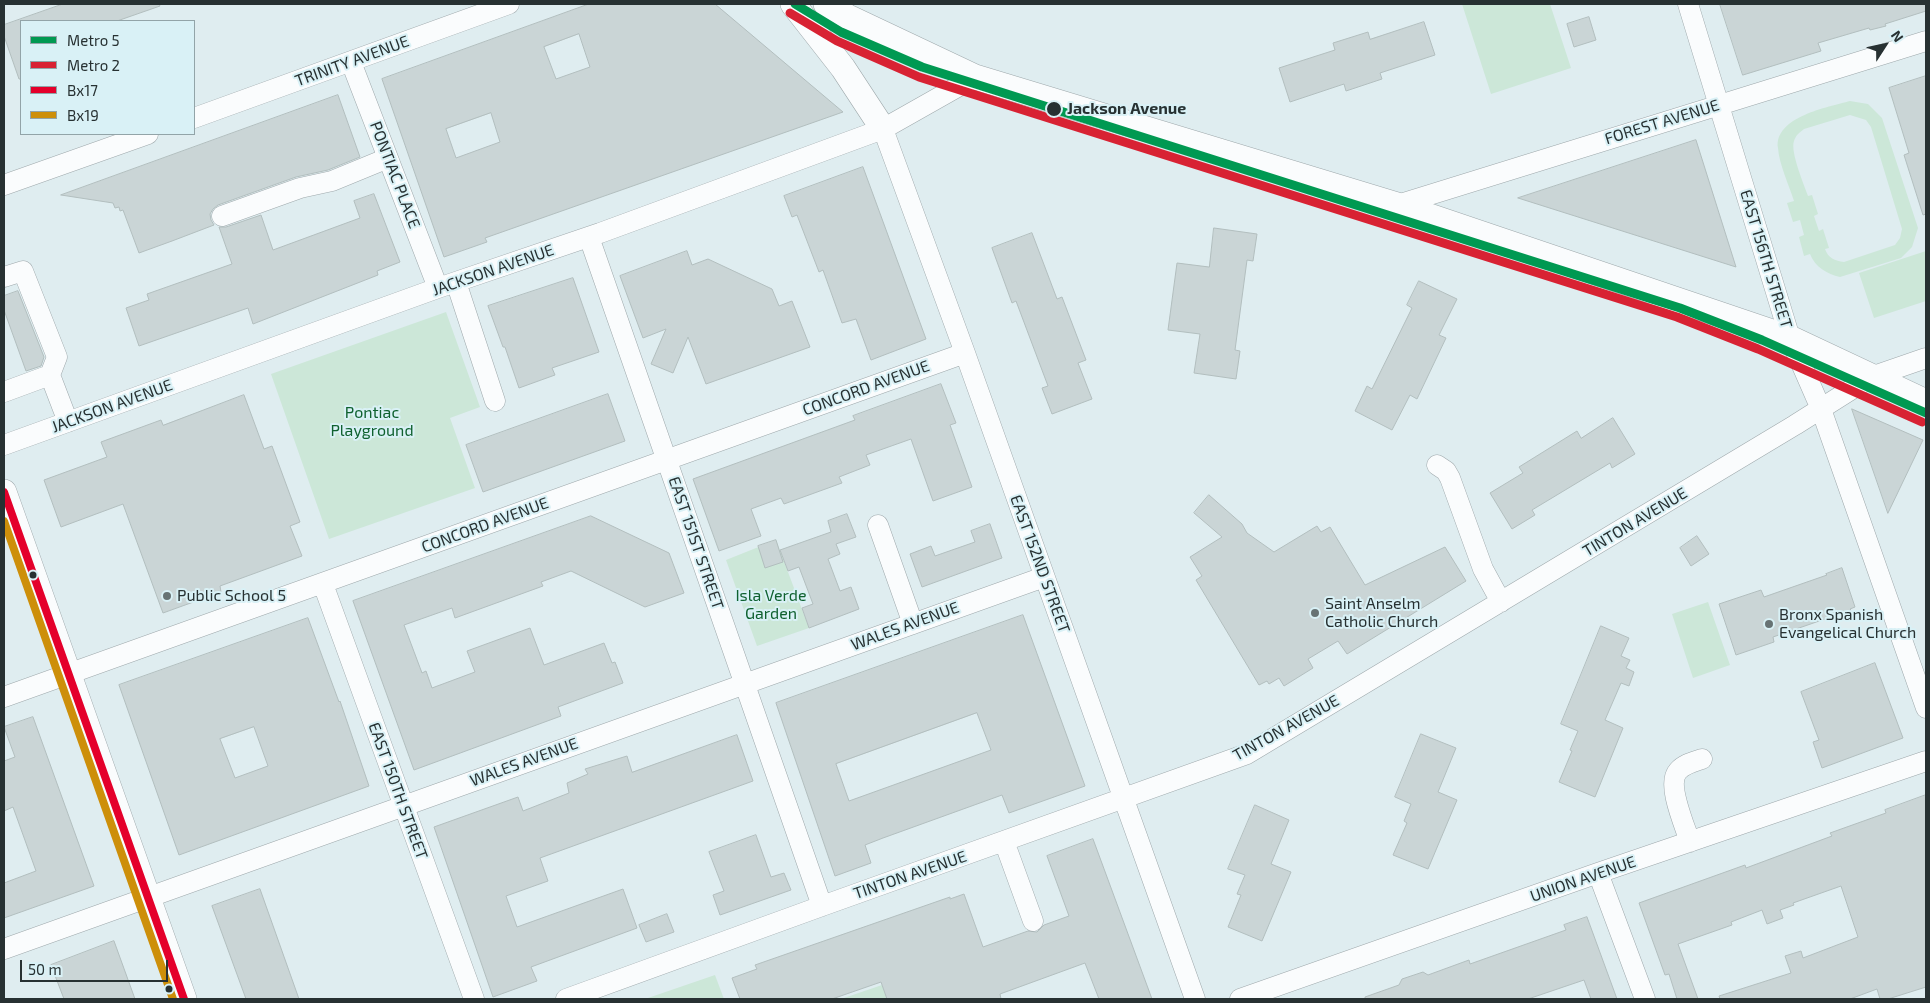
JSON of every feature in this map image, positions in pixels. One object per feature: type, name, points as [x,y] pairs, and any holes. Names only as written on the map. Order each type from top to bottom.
[{"type":"main road","points":[[793,4],[843,68],[883,130]]},
{"type":"main road","points":[[826,4],[848,17],[975,77],[1397,205],[1790,338],[1926,402]]},
{"type":"main road","points":[[4,492],[184,999]]},
{"type":"street","name":"TRINITY AVENUE","points":[[195,118],[509,4]]},
{"type":"street","name":"EAST 156TH STREET","points":[[1688,4],[1790,338],[1821,409],[1926,708]]},
{"type":"street","name":"FOREST AVENUE","points":[[1397,205],[1926,41]]},
{"type":"street","name":"PONTIAC PLACE","points":[[352,62],[388,158],[447,285],[495,401]]},
{"type":"street","name":"JACKSON AVENUE","points":[[4,445],[447,285],[589,237],[883,130],[975,77]]},
{"type":"street","name":"EAST 152ND STREET","points":[[883,130],[965,353],[1195,999]]},
{"type":"street","points":[[4,185],[145,135]]},
{"type":"street","points":[[222,216],[300,188],[332,180],[388,158]]},
{"type":"street","name":"EAST 151ST STREET","points":[[589,237],[822,906]]},
{"type":"street","points":[[4,277],[24,271],[57,357],[50,375],[68,422]]},
{"type":"street","name":"CONCORD AVENUE","points":[[4,698],[965,353]]},
{"type":"street","name":"TINTON AVENUE","points":[[566,999],[1247,754],[1821,409],[1871,377],[1926,358]]},
{"type":"street","points":[[4,392],[50,375]]},
{"type":"street","points":[[1437,465],[1446,471],[1450,478],[1483,569],[1501,602]]},
{"type":"street","points":[[878,525],[913,624]]},
{"type":"street","name":"WALES AVENUE","points":[[4,949],[1044,577]]},
{"type":"street","name":"EAST 150TH STREET","points":[[323,584],[474,999]]},
{"type":"street","points":[[1690,842],[1674,785],[1676,773],[1683,766],[1702,759]]},
{"type":"street","name":"UNION AVENUE","points":[[1240,999],[1598,873],[1926,761]]},
{"type":"street","points":[[1004,842],[1033,922]]},
{"type":"street","points":[[1598,873],[1645,999]]},
{"type":"green space","points":[[1462,4],[1550,4],[1571,68],[1491,94]]},
{"type":"green space","points":[[1850,101],[1868,104],[1882,118],[1918,228],[1912,247],[1901,258],[1840,277],[1822,269],[1815,263],[1810,254],[1804,256],[1799,237],[1804,235],[1800,220],[1793,222],[1787,203],[1794,201],[1782,168],[1778,148],[1779,137],[1784,128],[1793,121],[1816,110]],"holes":[[[1850,115],[1866,120],[1871,127],[1902,229],[1900,238],[1895,245],[1841,262],[1830,257],[1826,252],[1825,249],[1829,248],[1823,229],[1819,231],[1814,216],[1818,214],[1812,195],[1808,196],[1798,168],[1793,146],[1797,136],[1804,129]]]},
{"type":"green space","points":[[1926,251],[1926,301],[1874,318],[1859,273]]},
{"type":"green space","name":"Pontiac Playground","points":[[446,312],[480,407],[450,418],[475,488],[329,539],[271,374]]},
{"type":"green space","name":"Isla Verde Garden","points":[[776,540],[809,628],[757,646],[726,560]]},
{"type":"green space","points":[[1708,602],[1730,665],[1693,678],[1672,614]]},
{"type":"green space","points":[[715,975],[724,999],[645,999]]},
{"type":"green space","points":[[882,985],[887,999],[841,999]]},
{"type":"building","points":[[63,4],[159,4],[160,6],[120,20],[20,20],[20,79],[4,36],[4,25]]},
{"type":"building","points":[[589,4],[715,4],[843,112],[485,238],[487,242],[444,257],[382,79]],"holes":[[[579,34],[590,67],[556,79],[544,47]],[[491,113],[500,142],[456,158],[446,129]]]},
{"type":"building","points":[[1720,4],[1926,4],[1926,11],[1885,24],[1886,26],[1870,30],[1869,28],[1818,43],[1821,51],[1743,75]]},
{"type":"building","points":[[1589,17],[1596,40],[1574,47],[1567,24]]},
{"type":"building","points":[[1424,22],[1435,55],[1380,73],[1382,79],[1346,91],[1344,84],[1290,102],[1279,68],[1335,50],[1333,43],[1368,32],[1370,39]]},
{"type":"building","points":[[1926,76],[1926,214],[1923,215],[1904,155],[1909,153],[1889,88]]},
{"type":"building","points":[[338,95],[360,157],[328,170],[296,177],[218,205],[210,214],[214,225],[139,253],[123,210],[120,211],[119,207],[115,208],[113,203],[61,195]]},
{"type":"building","points":[[1696,140],[1736,267],[1518,198]]},
{"type":"building","points":[[863,167],[926,339],[871,360],[856,319],[842,323],[823,270],[819,272],[797,215],[792,217],[784,196]]},
{"type":"building","points":[[374,194],[400,262],[377,271],[378,275],[253,324],[248,308],[139,346],[126,308],[149,300],[147,294],[232,264],[219,227],[226,227],[261,215],[273,250],[360,218],[354,201]]},
{"type":"building","points":[[1214,228],[1257,234],[1253,261],[1247,260],[1235,350],[1240,351],[1236,379],[1194,373],[1200,334],[1168,330],[1177,263],[1209,267]]},
{"type":"building","points":[[1032,233],[1057,299],[1062,297],[1086,360],[1078,363],[1092,399],[1052,414],[1042,388],[1048,386],[1016,301],[1012,303],[992,248]]},
{"type":"building","points":[[687,251],[692,265],[708,259],[772,289],[779,306],[792,301],[810,347],[706,384],[688,337],[673,373],[651,364],[666,329],[643,338],[620,276]]},
{"type":"building","points":[[573,278],[599,352],[552,368],[555,375],[519,388],[488,306]]},
{"type":"building","points":[[1419,281],[1457,299],[1439,335],[1446,338],[1417,399],[1410,395],[1392,430],[1355,411],[1367,386],[1372,389],[1412,308],[1407,305]]},
{"type":"building","points":[[18,291],[44,357],[41,366],[26,371],[4,310],[4,296]]},
{"type":"building","points":[[941,384],[956,423],[950,425],[972,487],[933,501],[911,439],[866,455],[870,465],[839,477],[842,483],[784,504],[781,498],[751,509],[761,536],[719,551],[693,479],[855,420],[853,416]]},
{"type":"building","points":[[608,394],[625,441],[483,492],[466,445]]},
{"type":"building","points":[[244,395],[264,449],[272,446],[300,522],[290,526],[302,556],[220,586],[221,592],[163,613],[123,504],[61,527],[44,480],[107,457],[101,442],[161,420],[163,425]]},
{"type":"building","points":[[1852,409],[1923,440],[1888,513]]},
{"type":"building","points":[[1613,418],[1635,454],[1612,468],[1610,463],[1532,510],[1535,515],[1512,529],[1490,493],[1523,473],[1519,467],[1577,431],[1581,438]]},
{"type":"building","name":"Saint Anselm Catholic Church","points":[[1209,495],[1242,524],[1247,533],[1274,552],[1317,526],[1321,532],[1330,527],[1365,585],[1445,547],[1466,581],[1347,654],[1338,641],[1308,659],[1313,668],[1284,686],[1279,678],[1269,684],[1267,681],[1259,685],[1196,580],[1202,576],[1190,557],[1222,537],[1194,513]]},
{"type":"building","points":[[847,514],[856,537],[836,544],[840,554],[828,559],[840,591],[851,587],[859,609],[809,628],[802,608],[813,604],[799,567],[788,571],[780,550],[831,532],[828,521]]},
{"type":"building","points":[[591,516],[669,553],[684,593],[645,607],[571,571],[541,582],[543,586],[455,618],[452,608],[404,625],[422,673],[426,671],[432,688],[475,672],[467,651],[530,628],[544,665],[604,643],[612,663],[615,662],[623,683],[558,707],[561,716],[414,770],[353,601]]},
{"type":"building","points":[[990,524],[1002,558],[922,587],[910,554],[931,546],[935,556],[975,542],[971,531]]},
{"type":"building","points":[[1697,536],[1709,554],[1691,566],[1680,548]]},
{"type":"building","points":[[776,540],[783,562],[765,568],[758,546]]},
{"type":"building","name":"Bronx Spanish Evangelical Church","points":[[1842,568],[1855,607],[1773,637],[1774,642],[1736,655],[1719,604],[1761,590],[1764,597]]},
{"type":"building","points":[[1023,615],[1085,786],[1009,813],[1002,795],[865,845],[871,863],[835,876],[776,703]],"holes":[[[977,713],[991,750],[849,801],[836,764]]]},
{"type":"building","points":[[308,618],[340,701],[369,786],[179,855],[119,685]],"holes":[[[254,727],[268,766],[235,778],[220,739]]]},
{"type":"building","points":[[1601,626],[1629,638],[1621,656],[1630,660],[1626,668],[1634,672],[1629,686],[1621,683],[1605,720],[1623,728],[1595,797],[1559,782],[1578,731],[1561,724]]},
{"type":"building","points":[[1875,663],[1903,738],[1822,768],[1813,742],[1819,740],[1801,692]]},
{"type":"building","points":[[33,717],[94,886],[4,918],[4,883],[36,871],[13,807],[4,811],[4,761],[15,757],[4,727]]},
{"type":"building","points":[[1421,734],[1456,748],[1438,792],[1457,800],[1428,869],[1393,855],[1407,823],[1404,821],[1411,804],[1395,797]]},
{"type":"building","points":[[737,735],[753,781],[540,858],[548,881],[506,896],[517,927],[623,889],[637,928],[531,967],[537,981],[493,997],[434,827],[518,797],[523,811],[569,793],[567,783],[588,774],[585,769],[627,756],[632,772]]},
{"type":"building","points":[[1926,795],[1926,987],[1888,999],[1880,999],[1877,989],[1850,999],[1720,999],[1719,996],[1791,973],[1785,956],[1801,951],[1803,958],[1858,937],[1841,886],[1793,903],[1794,905],[1780,910],[1783,918],[1767,924],[1762,910],[1731,922],[1732,925],[1678,944],[1698,999],[1677,999],[1669,974],[1665,975],[1639,903],[1745,865],[1746,868],[1832,836],[1830,833],[1886,813],[1885,810]]},
{"type":"building","points":[[1255,805],[1289,820],[1271,864],[1291,872],[1262,941],[1228,927],[1241,895],[1237,894],[1245,875],[1228,869]]},
{"type":"building","points":[[756,835],[771,877],[784,873],[791,890],[720,915],[713,895],[724,891],[709,852]]},
{"type":"building","points":[[1093,839],[1152,999],[1099,999],[1085,963],[1000,994],[1001,999],[887,999],[881,982],[832,999],[740,999],[732,978],[757,969],[755,965],[950,897],[950,899],[964,894],[983,947],[1028,931],[1037,932],[1044,925],[1069,916],[1047,856]]},
{"type":"building","points":[[260,889],[299,999],[246,999],[212,906]]},
{"type":"building","points":[[667,914],[674,932],[646,942],[639,925]]},
{"type":"building","points":[[1587,917],[1617,999],[1591,999],[1584,980],[1528,999],[1365,999],[1365,997],[1399,985],[1402,979],[1423,972],[1428,975],[1469,960],[1470,964],[1566,930],[1564,925]]},
{"type":"building","points":[[114,941],[135,999],[64,999],[51,965]]},
{"type":"metro line","name":"5","points":[[795,4],[841,32],[922,67],[1680,308],[1762,340],[1926,413]]},
{"type":"metro line","name":"2","points":[[790,13],[837,41],[919,77],[1677,317],[1758,349],[1922,422]]},
{"type":"transit line","name":"Bx17","points":[[4,492],[184,999]]},
{"type":"transit line","name":"Bx19","points":[[4,521],[173,999]]},
{"type":"place","name":"Jackson Avenue","points":[[1054,109]]},
{"type":"place","name":"Public School 5","points":[[167,596]]},
{"type":"place","name":"Saint Anselm Catholic Church","points":[[1315,613]]},
{"type":"place","name":"Bronx Spanish Evangelical Church","points":[[1769,624]]}]
